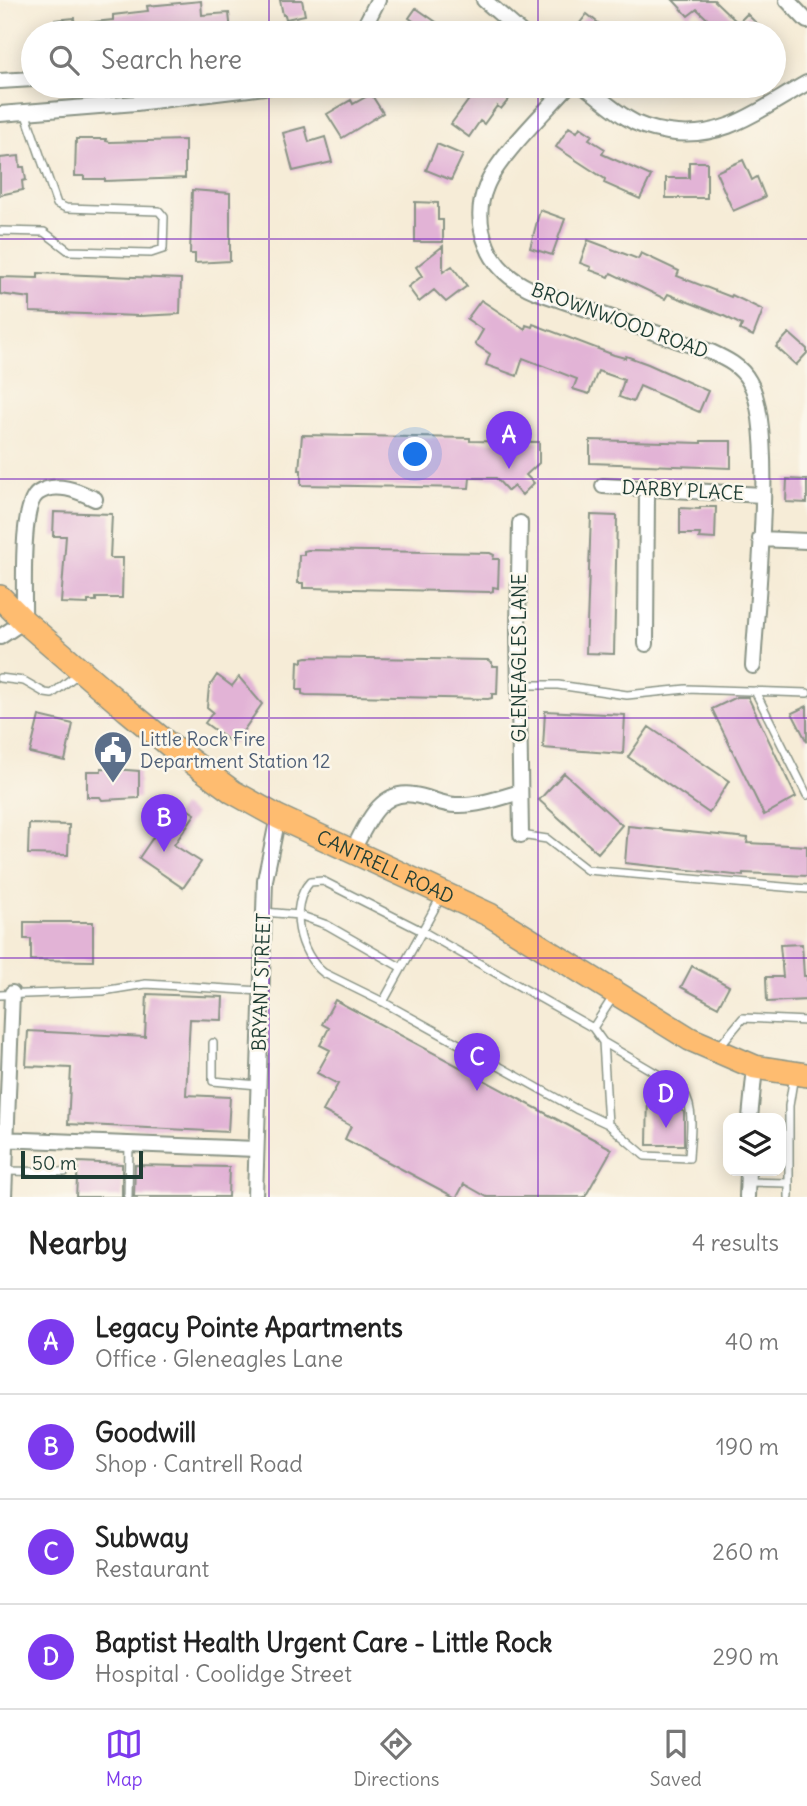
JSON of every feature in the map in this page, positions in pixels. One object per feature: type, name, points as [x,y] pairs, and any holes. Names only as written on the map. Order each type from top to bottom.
[{"type":"main road","name":"CANTRELL ROAD","points":[[0,597],[82,671],[205,773],[233,792],[278,817],[510,927],[690,1039],[755,1067],[800,1074]]},
{"type":"street","points":[[367,21],[378,0]]},
{"type":"street","points":[[484,0],[508,21]]},
{"type":"street","points":[[787,0],[807,21]]},
{"type":"street","points":[[0,81],[21,80]]},
{"type":"street","points":[[786,95],[807,83]]},
{"type":"street","points":[[0,114],[171,98]]},
{"type":"street","name":"BROWNWOOD ROAD","points":[[557,98],[503,160],[486,185],[480,218],[483,236],[490,254],[506,274],[528,288],[689,342],[743,371],[757,398],[761,418],[762,495],[753,666]]},
{"type":"street","points":[[600,98],[638,124],[664,132],[697,134],[734,126],[782,98]]},
{"type":"street","name":"DARBY PLACE","points":[[603,486],[762,495]]},
{"type":"street","points":[[0,637],[24,621],[25,534],[31,501],[41,491],[60,488],[72,489],[95,499]]},
{"type":"street","points":[[646,644],[647,489]]},
{"type":"street","name":"GLENEAGLES LANE","points":[[520,523],[521,835]]},
{"type":"street","points":[[760,539],[807,541]]},
{"type":"street","points":[[352,852],[372,814],[393,797],[415,795],[441,804],[459,806],[520,792]]},
{"type":"street","name":"BRYANT STREET","points":[[255,1197],[267,861],[278,817]]},
{"type":"street","points":[[4,1197],[6,994]]},
{"type":"street","points":[[750,1113],[755,1067]]},
{"type":"street","points":[[3,1140],[256,1149]]},
{"type":"lane","points":[[0,231],[41,232],[69,251],[151,253],[163,249],[164,217],[159,211],[66,208],[57,204],[25,112]]},
{"type":"lane","points":[[0,678],[24,681],[52,694],[82,671]]},
{"type":"lane","points":[[519,685],[558,685],[627,695],[686,689],[807,694]]},
{"type":"lane","points":[[755,691],[807,794]]},
{"type":"lane","points":[[521,835],[547,839],[587,870],[807,889]]},
{"type":"lane","points":[[323,881],[422,931],[593,1028],[603,1042],[678,1086],[688,1095],[691,1113],[690,1158],[645,1156],[608,1124],[324,973],[316,967],[306,951],[299,915],[303,890],[310,882],[323,881]]},
{"type":"lane","points":[[383,1002],[443,893]]},
{"type":"lane","points":[[264,912],[299,915],[327,925],[402,968]]},
{"type":"lane","points":[[6,994],[103,991],[146,984],[261,991]]},
{"type":"lane","points":[[593,1028],[615,993]]},
{"type":"lane","points":[[715,1051],[743,1018],[807,1020]]},
{"type":"lane","points":[[603,1042],[608,1124]]},
{"type":"lane","points":[[213,1043],[213,1081],[258,1085]]},
{"type":"lane","points":[[789,1197],[789,1106],[800,1074]]},
{"type":"lane","points":[[128,1144],[128,1197]]},
{"type":"lane","points":[[5,1171],[65,1172]]},
{"type":"lane","points":[[747,1183],[789,1183]]},
{"type":"building","points":[[280,0],[302,0],[305,15],[286,19]]},
{"type":"building","points":[[673,0],[714,0],[736,21],[710,21],[697,9],[688,16]]},
{"type":"building","points":[[201,1],[202,15],[229,13],[230,21],[104,21],[113,20],[113,15],[148,11],[147,6]]},
{"type":"building","points":[[416,8],[435,21],[413,21],[409,18]]},
{"type":"building","points":[[587,14],[596,21],[582,21]]},
{"type":"building","points":[[747,14],[754,21],[740,21]]},
{"type":"building","points":[[74,18],[74,21],[55,21],[55,20]]},
{"type":"building","points":[[364,98],[374,98],[383,113],[342,138],[327,114],[351,100],[353,104]]},
{"type":"building","points":[[470,98],[510,98],[501,109],[497,106],[484,124],[480,121],[469,137],[451,124]]},
{"type":"building","points":[[305,127],[309,142],[325,137],[332,162],[293,171],[283,133]]},
{"type":"building","points":[[569,127],[577,132],[580,127],[592,135],[589,139],[605,149],[602,154],[651,176],[640,199],[604,183],[605,179],[556,147]]},
{"type":"building","points":[[76,139],[106,139],[110,142],[185,140],[185,178],[105,181],[75,176]]},
{"type":"building","points":[[437,144],[463,155],[451,180],[426,170]]},
{"type":"building","points":[[19,156],[20,167],[24,167],[26,180],[22,181],[23,190],[0,195],[0,158]]},
{"type":"building","points":[[743,160],[752,180],[757,177],[765,197],[733,211],[716,172]]},
{"type":"building","points":[[689,162],[707,162],[707,198],[666,198],[666,178],[689,178]]},
{"type":"building","points":[[192,190],[230,193],[230,261],[195,263],[195,254],[190,254]]},
{"type":"building","points":[[415,202],[438,203],[438,220],[443,220],[443,242],[415,242]]},
{"type":"building","points":[[540,210],[565,219],[552,255],[530,248]]},
{"type":"building","points":[[588,240],[638,259],[641,253],[679,271],[677,276],[731,297],[732,295],[763,310],[753,336],[740,330],[742,325],[724,316],[668,294],[665,299],[611,273],[609,277],[590,270],[591,267],[580,263]]},
{"type":"building","points":[[443,246],[443,272],[452,266],[467,286],[446,302],[434,290],[419,302],[408,287],[422,276],[416,267]]},
{"type":"building","points":[[38,273],[181,279],[180,314],[139,316],[30,312],[30,298],[0,294],[0,277],[38,278]]},
{"type":"building","points":[[481,300],[525,329],[526,325],[532,327],[533,324],[614,355],[626,356],[648,364],[708,391],[699,412],[640,386],[633,402],[619,397],[624,380],[598,371],[589,394],[573,389],[577,379],[523,358],[517,376],[486,365],[490,354],[475,344],[483,330],[467,319]]},
{"type":"building","points":[[789,333],[807,349],[807,353],[796,365],[776,347]]},
{"type":"building","points":[[302,435],[539,442],[539,463],[526,475],[534,483],[522,495],[514,486],[508,491],[496,478],[470,478],[469,488],[301,485],[299,470]]},
{"type":"building","points":[[590,440],[701,443],[731,441],[731,468],[590,463]]},
{"type":"building","points":[[787,479],[807,480],[807,503],[786,502]]},
{"type":"building","points":[[716,507],[715,539],[699,538],[700,534],[680,534],[680,508]]},
{"type":"building","points":[[54,512],[112,514],[110,558],[123,558],[122,598],[96,598],[96,601],[88,601],[88,604],[61,603],[66,536],[53,536]]},
{"type":"building","points":[[591,515],[617,516],[614,654],[586,653]]},
{"type":"building","points":[[304,551],[490,553],[494,555],[493,559],[499,559],[498,588],[493,587],[490,592],[303,588],[303,583],[298,583],[299,555],[304,555]]},
{"type":"building","points":[[303,658],[488,660],[492,662],[492,666],[498,666],[497,694],[492,694],[492,698],[488,699],[306,695],[302,694],[302,690],[297,690],[298,661],[303,662]]},
{"type":"building","points":[[217,675],[232,686],[239,677],[262,704],[234,744],[205,723],[213,712],[207,707],[209,687]]},
{"type":"building","points":[[737,697],[748,697],[796,797],[764,815],[712,709]]},
{"type":"building","points":[[807,706],[807,742],[792,713]]},
{"type":"building","points":[[545,711],[625,715],[623,754],[543,748]]},
{"type":"building","points":[[39,716],[73,724],[65,761],[30,753]]},
{"type":"building","points":[[649,727],[729,781],[709,813],[628,757]]},
{"type":"building","name":"Little Rock Fire Department Station 12","points":[[101,768],[139,771],[139,798],[102,800],[100,797],[87,797],[87,771],[101,771]]},
{"type":"building","points":[[564,773],[622,825],[598,853],[539,800]]},
{"type":"building","points":[[182,806],[195,814],[174,845],[201,862],[183,888],[139,858],[156,833],[161,836]]},
{"type":"building","points":[[29,824],[69,825],[68,855],[28,854]]},
{"type":"building","points":[[628,826],[748,838],[747,843],[807,846],[807,876],[743,873],[743,876],[625,863]]},
{"type":"building","points":[[24,922],[93,922],[93,961],[31,960],[31,939],[24,939]]},
{"type":"building","points":[[802,944],[804,976],[807,976],[807,1000],[767,1002],[766,977],[783,977],[780,945]]},
{"type":"building","points":[[692,966],[729,986],[718,1007],[681,987]]},
{"type":"building","points":[[147,994],[223,997],[222,1020],[190,1019],[186,1095],[230,1097],[228,1132],[68,1124],[71,1068],[26,1066],[28,1031],[145,1037]]},
{"type":"building","points":[[335,1000],[612,1149],[585,1197],[487,1197],[464,1184],[457,1197],[454,1197],[345,1139],[351,1126],[323,1111],[338,1084],[317,1073],[330,1050],[320,1045],[329,1028],[322,1024]]},
{"type":"building","points":[[648,1092],[684,1112],[684,1145],[647,1145]]},
{"type":"building","points":[[78,1162],[122,1164],[122,1197],[76,1197]]},
{"type":"building","points":[[135,1165],[229,1167],[228,1197],[134,1197]]},
{"type":"place","name":"Legacy Pointe Apartments","points":[[509,469]]},
{"type":"place","name":"Little Rock Fire Department Station 12","points":[[113,784]]},
{"type":"place","name":"Goodwill","points":[[164,852]]},
{"type":"place","name":"Subway","points":[[477,1091]]},
{"type":"place","name":"Baptist Health Urgent Care - Little Rock","points":[[666,1128]]}]
